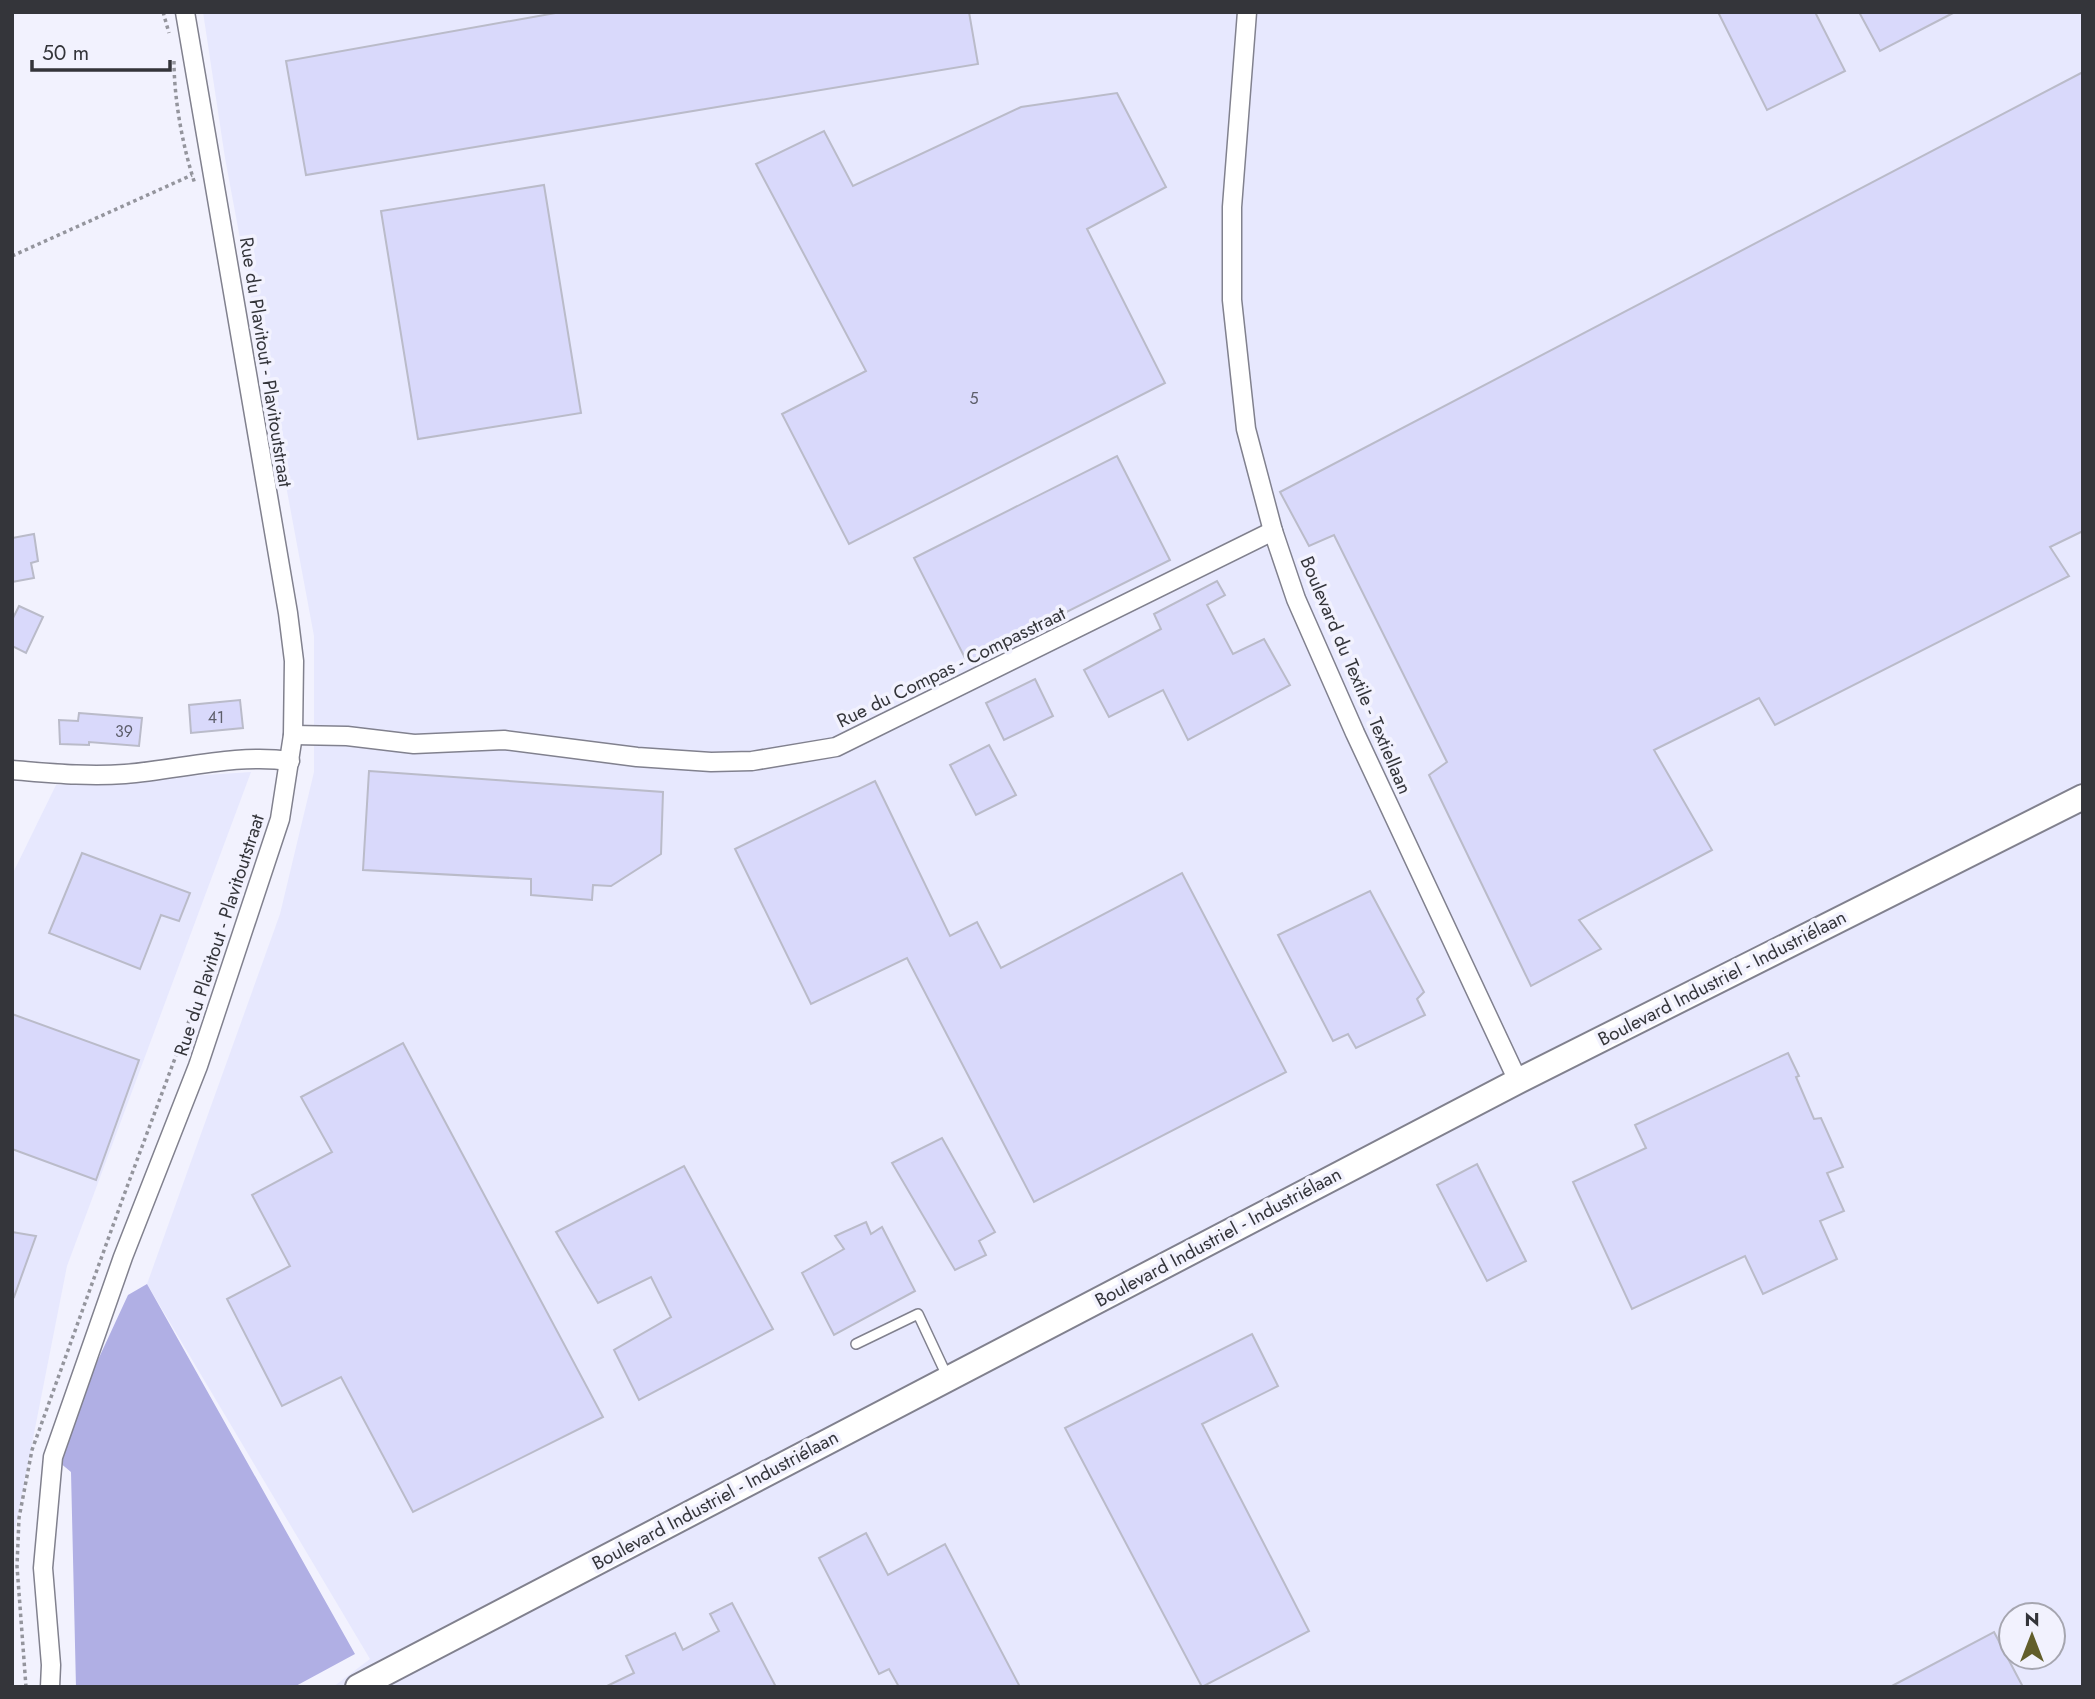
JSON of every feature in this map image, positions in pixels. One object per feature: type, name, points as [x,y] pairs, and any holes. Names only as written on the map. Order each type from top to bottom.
[{"type":"main road","name":"Boulevard Industriel - Industriélaan","points":[[358,1687],[1518,1081],[2083,797]]},
{"type":"street","name":"Rue du Plavitout - Plavitoutstraat","points":[[50,1687],[51,1665],[43,1568],[53,1457],[123,1257],[198,1066],[229,975],[280,819],[293,735],[294,662],[288,613],[185,12]]},
{"type":"street","name":"Boulevard du Textile - Textiellaan","points":[[1247,12],[1232,207],[1233,300],[1246,429],[1273,531],[1296,599],[1355,733],[1518,1081]]},
{"type":"street","name":"Rue du Compas - Compasstraat","points":[[293,735],[347,736],[414,744],[505,740],[637,757],[711,762],[752,761],[836,747],[1273,531]]},
{"type":"street","points":[[12,770],[87,775],[126,774],[251,760],[290,761]]},
{"type":"lane","points":[[856,1344],[918,1314],[948,1378]]},
{"type":"path","points":[[163,12],[170,37]]},
{"type":"path","points":[[174,55],[174,76],[196,187]]},
{"type":"path","points":[[12,256],[212,166]]},
{"type":"path","points":[[26,1687],[17,1566],[19,1518],[32,1451],[223,931]]},
{"type":"shaded area","points":[[203,12],[2083,12],[2083,1687],[333,1687],[370,1659],[147,1284],[280,914],[314,772],[314,636],[225,158]]},
{"type":"shaded area","points":[[251,772],[67,1266],[12,1545],[12,875],[56,785]]},
{"type":"shaded area","points":[[147,1284],[355,1654],[294,1687],[76,1687],[71,1472],[53,1457],[128,1295]]},
{"type":"building","points":[[561,12],[969,12],[978,64],[306,175],[286,61]]},
{"type":"building","points":[[1718,12],[1815,12],[1845,71],[1767,110]]},
{"type":"building","points":[[1859,12],[1955,12],[1880,51]]},
{"type":"building","points":[[2083,72],[2083,531],[2050,547],[2069,576],[1775,725],[1759,698],[1654,750],[1712,850],[1579,920],[1601,949],[1531,986],[1429,775],[1447,762],[1334,535],[1309,546],[1280,492]]},
{"type":"building","points":[[1117,93],[1166,187],[1087,229],[1165,383],[849,544],[782,414],[866,371],[756,164],[824,131],[853,186],[1021,107]]},
{"type":"building","points":[[544,185],[581,413],[418,439],[381,211]]},
{"type":"building","points":[[1117,456],[1170,560],[967,662],[914,558]]},
{"type":"building","points":[[34,534],[38,561],[31,563],[34,578],[12,582],[12,538]]},
{"type":"building","points":[[1217,581],[1225,595],[1207,605],[1233,654],[1264,639],[1290,685],[1188,740],[1163,690],[1109,717],[1084,670],[1161,629],[1154,614]]},
{"type":"building","points":[[19,606],[43,617],[26,653],[12,646],[12,620]]},
{"type":"building","points":[[1035,679],[1053,716],[1004,740],[986,703]]},
{"type":"building","points":[[240,700],[243,728],[191,733],[189,705]]},
{"type":"building","points":[[79,713],[142,718],[139,746],[89,742],[89,745],[60,744],[59,720],[78,721]]},
{"type":"building","points":[[989,745],[1016,795],[976,815],[950,765]]},
{"type":"building","points":[[369,771],[663,792],[661,854],[611,886],[593,885],[592,900],[531,895],[531,879],[363,870]]},
{"type":"building","points":[[875,781],[950,936],[977,922],[1001,968],[1182,873],[1286,1072],[1034,1202],[907,958],[811,1004],[735,849]]},
{"type":"building","points":[[82,853],[190,893],[179,921],[161,915],[140,969],[49,933]]},
{"type":"building","points":[[1370,891],[1424,992],[1417,999],[1425,1015],[1356,1048],[1348,1034],[1333,1041],[1278,935]]},
{"type":"building","points":[[12,1014],[139,1060],[96,1180],[12,1149]]},
{"type":"building","points":[[403,1043],[603,1417],[413,1512],[341,1377],[282,1406],[227,1299],[290,1266],[252,1195],[332,1152],[301,1097]]},
{"type":"building","points":[[1788,1053],[1814,1119],[1821,1118],[1843,1167],[1827,1173],[1844,1211],[1820,1221],[1837,1259],[1763,1294],[1745,1256],[1632,1309],[1573,1182],[1646,1148],[1635,1125]]},
{"type":"building","points":[[942,1138],[995,1232],[979,1241],[986,1255],[955,1270],[892,1163]]},
{"type":"building","points":[[1477,1164],[1526,1261],[1487,1281],[1437,1185]]},
{"type":"building","points":[[684,1166],[773,1329],[639,1400],[614,1350],[671,1317],[651,1277],[598,1303],[556,1232]]},
{"type":"building","points":[[866,1222],[871,1234],[882,1227],[915,1291],[834,1335],[802,1273],[844,1249],[835,1236]]},
{"type":"building","points":[[12,1232],[36,1236],[14,1297],[12,1296]]},
{"type":"building","points":[[1252,1334],[1278,1386],[1202,1424],[1309,1631],[1202,1687],[1065,1428]]},
{"type":"building","points":[[866,1533],[888,1575],[945,1544],[1020,1687],[899,1687],[889,1669],[879,1674],[819,1558]]},
{"type":"building","points":[[732,1603],[776,1687],[605,1687],[634,1673],[626,1656],[675,1633],[683,1650],[719,1631],[710,1614]]},
{"type":"building","points":[[1994,1632],[1997,1638],[1997,1671],[2015,1671],[2023,1687],[1890,1687]]}]
